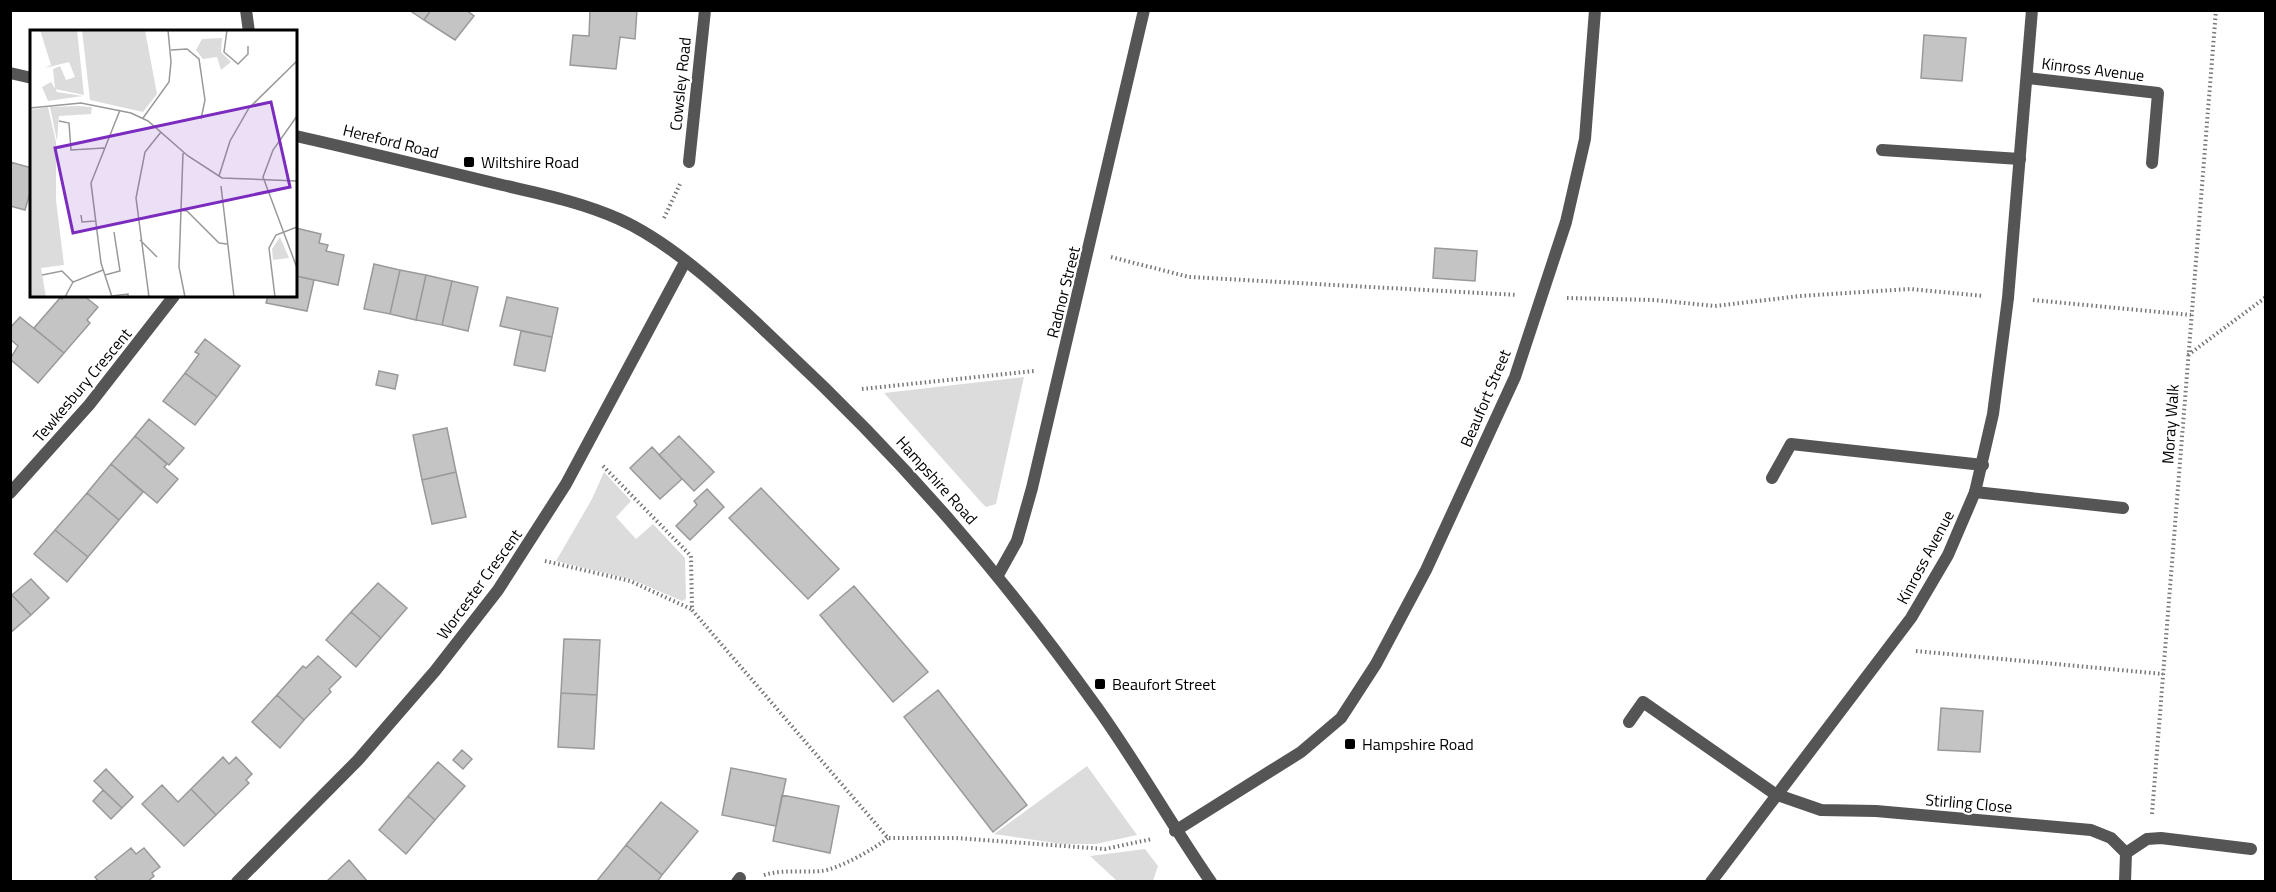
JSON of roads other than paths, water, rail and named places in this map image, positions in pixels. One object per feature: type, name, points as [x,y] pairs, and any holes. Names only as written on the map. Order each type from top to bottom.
[{"type":"street","points":[[246,10],[249,30]]},
{"type":"street","name":"Cowsley Road","points":[[689,162],[705,10]]},
{"type":"street","name":"Radnor Street","points":[[998,575],[1010,555],[1022,526],[1062,368],[1144,10]]},
{"type":"street","name":"Beaufort Street","points":[[1175,831],[1301,752],[1341,718],[1376,664],[1426,570],[1515,377],[1566,222],[1585,139],[1594,10]]},
{"type":"street","name":"Kinross Avenue","points":[[1711,882],[1775,794],[1911,618],[1948,555],[1975,492],[1993,414],[2008,298],[2032,10]]},
{"type":"street","points":[[10,73],[30,78]]},
{"type":"street","name":"Kinross Avenue","points":[[2027,78],[2158,93],[2152,163]]},
{"type":"street","name":"Hereford Road","points":[[297,135],[583,205]]},
{"type":"street","points":[[1882,150],[2020,159]]},
{"type":"street","name":"Hampshire Road","points":[[583,205],[653,237],[685,262],[759,325],[830,392],[918,481],[998,575],[1109,725],[1140,770],[1175,831],[1211,882]]},
{"type":"street","name":"Worcester Crescent","points":[[237,882],[358,760],[472,625],[522,556],[586,448],[685,262]]},
{"type":"street","name":"Tewkesbury Crescent","points":[[10,493],[89,405],[173,297]]},
{"type":"street","points":[[1772,478],[1791,444],[1983,465]]},
{"type":"street","points":[[1975,492],[2123,508]]},
{"type":"street","name":"Stirling Close","points":[[1629,722],[1643,702],[1775,794],[1821,810],[1876,811],[2091,830],[2111,837],[2126,853]]},
{"type":"street","points":[[2125,882],[2126,853],[2147,839],[2162,838],[2251,849]]},
{"type":"place","name":"Wiltshire Road","points":[[469,162]]},
{"type":"place","name":"Beaufort Street","points":[[1100,684]]},
{"type":"place","name":"Hampshire Road","points":[[1350,744]]}]
